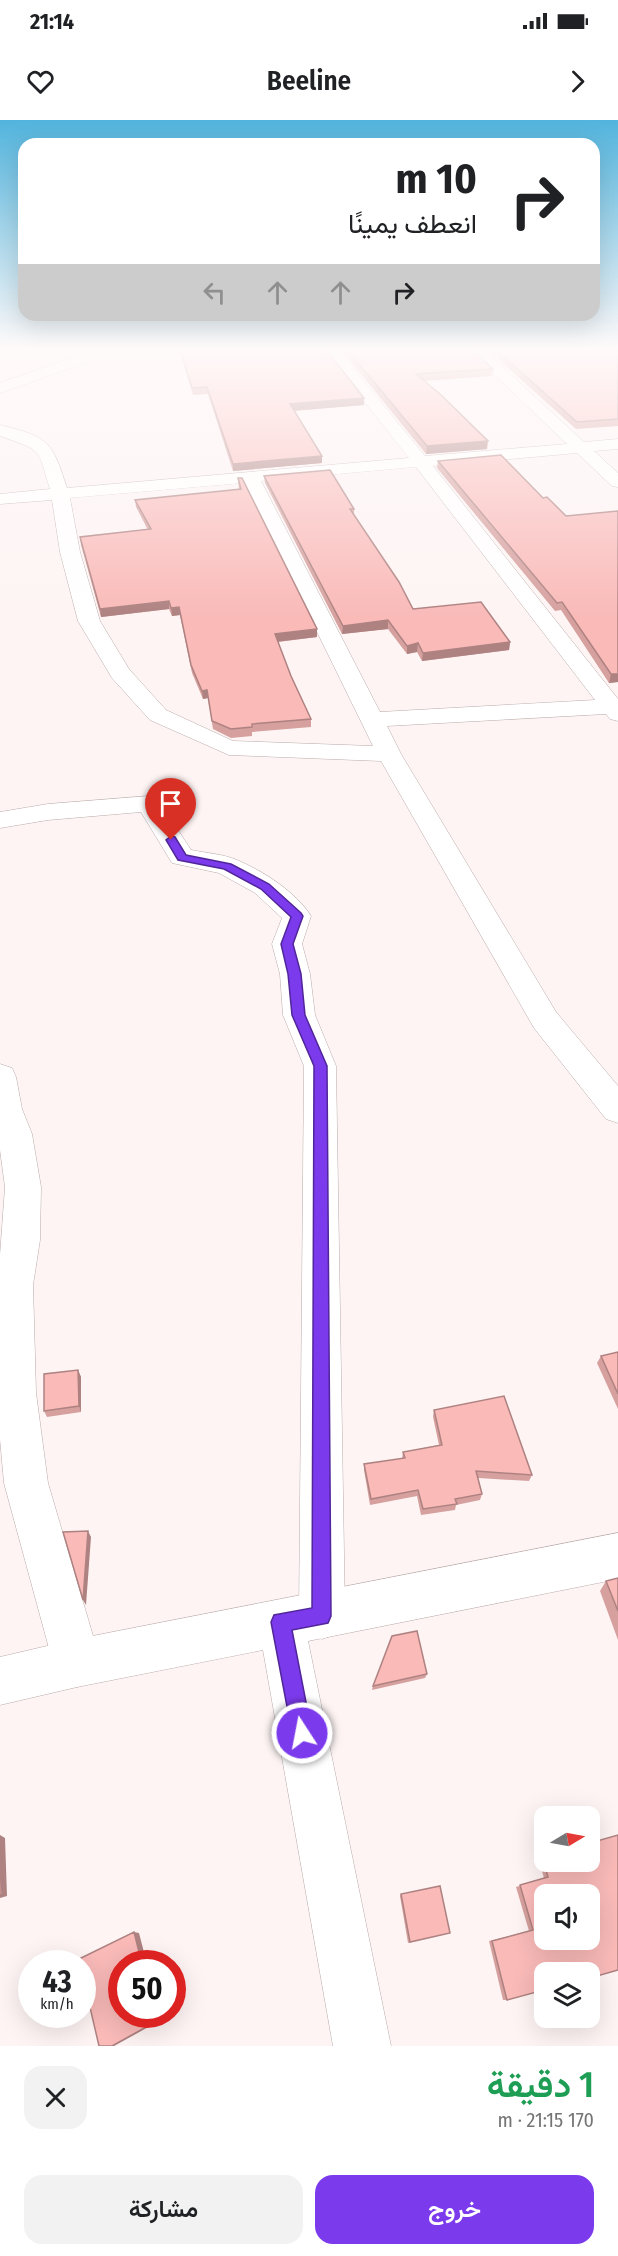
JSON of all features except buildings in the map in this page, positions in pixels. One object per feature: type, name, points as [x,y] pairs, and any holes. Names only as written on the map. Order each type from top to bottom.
[{"type":"street","points":[[22,437],[41,446],[48,454],[60,493],[70,552],[89,621],[120,673],[158,715],[229,748],[389,754]]},
{"type":"street","points":[[401,437],[616,709]]},
{"type":"street","points":[[568,437],[618,482]]},
{"type":"street","points":[[0,499],[618,444]]},
{"type":"street","points":[[250,477],[389,754],[545,1020],[618,1110]]},
{"type":"street","points":[[372,720],[616,709]]},
{"type":"street","points":[[0,820],[48,812],[149,804],[182,857],[227,866],[265,887],[297,916],[287,944],[295,974],[299,1015],[320,1066],[301,1619],[362,2046]]},
{"type":"street","points":[[0,1077],[7,1138],[23,1187],[21,1240],[14,1285],[16,1393],[26,1483],[77,1663]]},
{"type":"street","points":[[0,1681],[77,1663],[618,1556]]},
{"type":"route","points":[[171,840],[182,857],[227,866],[265,887],[297,916],[287,944],[295,974],[299,1015],[320,1066],[322,1616],[281,1622],[302,1733]]}]
